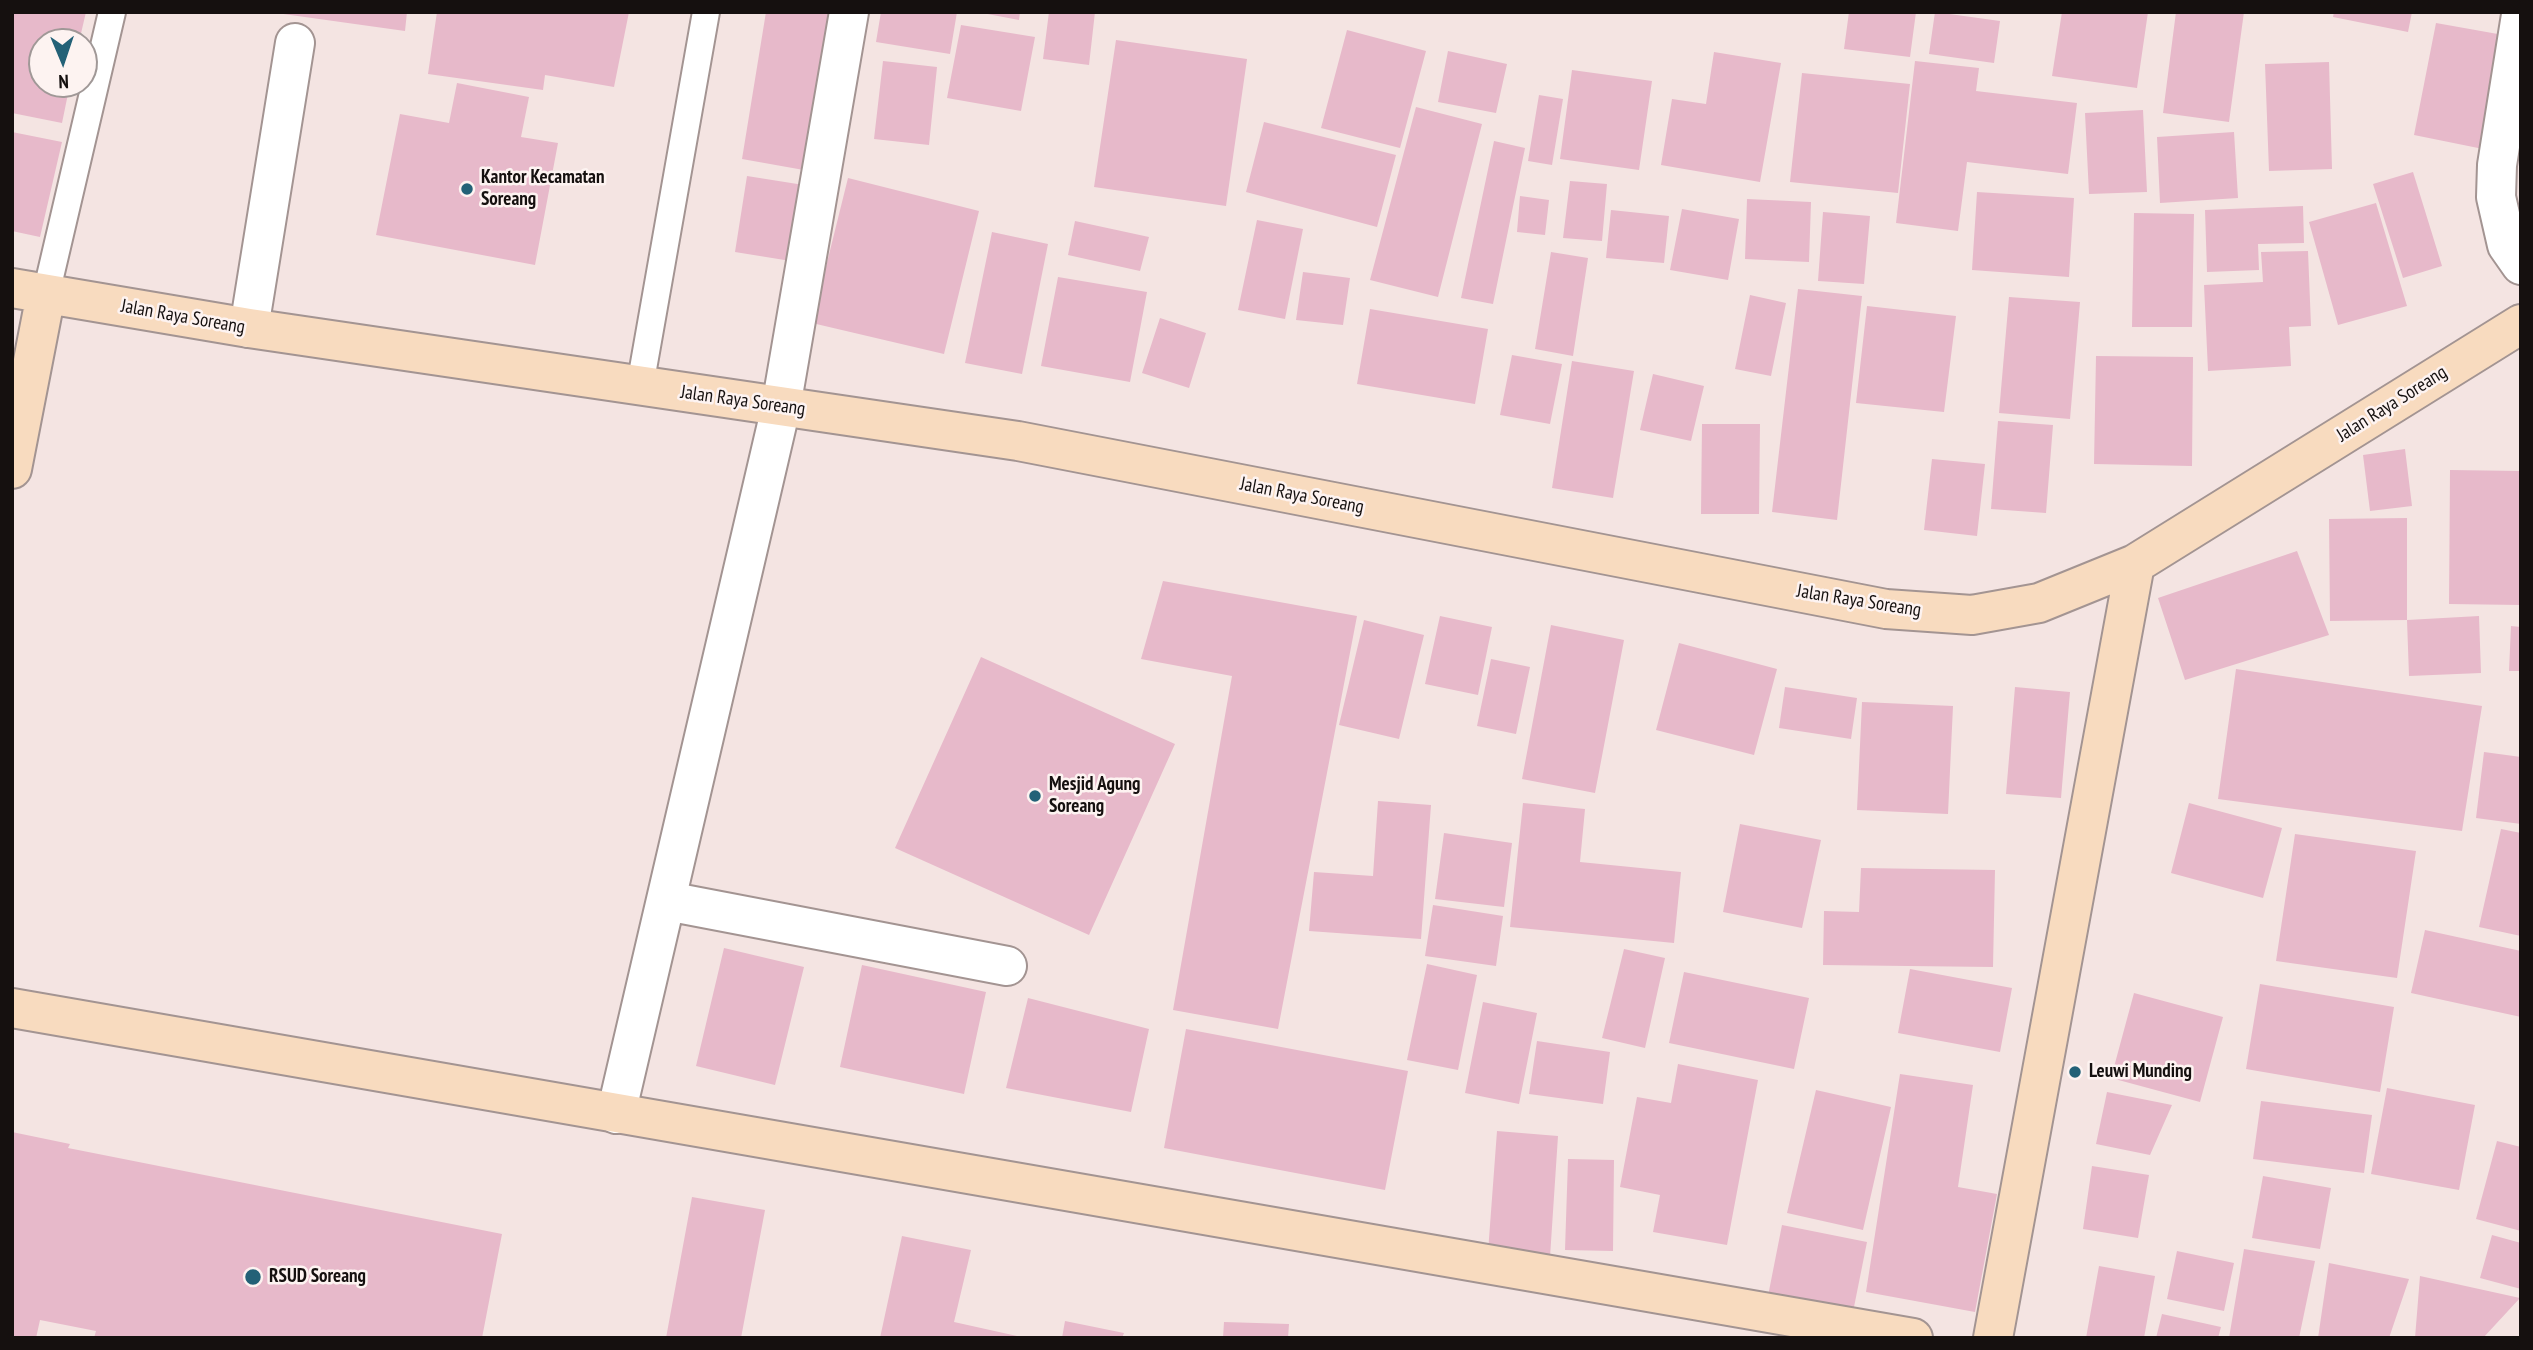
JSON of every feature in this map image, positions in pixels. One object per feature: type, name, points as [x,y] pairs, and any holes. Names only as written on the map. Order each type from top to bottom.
[{"type":"main road","name":"Jalan Raya Soreang","points":[[29,291],[248,328],[1018,441],[1886,609],[1972,615],[2039,603],[2135,564],[2521,324]]},
{"type":"main road","points":[[12,470],[29,291]]},
{"type":"main road","points":[[1993,1338],[2135,564]]},
{"type":"main road","points":[[12,1008],[1913,1338]]},
{"type":"street","points":[[615,1114],[667,901],[780,407],[849,12]]},
{"type":"street","points":[[2521,15],[2497,165],[2496,197],[2507,245],[2521,265]]},
{"type":"street","points":[[248,328],[295,43]]},
{"type":"street","points":[[667,901],[1007,966]]},
{"type":"lane","points":[[29,291],[112,12]]},
{"type":"lane","points":[[640,386],[706,12]]},
{"type":"building","points":[[12,12],[86,12],[82,28],[28,28],[28,98],[67,98],[62,123],[12,113]]},
{"type":"building","points":[[269,12],[407,12],[405,31]]},
{"type":"building","points":[[437,12],[629,12],[614,87],[545,75],[543,90],[428,74]]},
{"type":"building","points":[[766,12],[841,12],[815,172],[742,159]]},
{"type":"building","points":[[881,12],[957,12],[950,54],[876,42]]},
{"type":"building","points":[[977,12],[1020,12],[1019,20]]},
{"type":"building","points":[[1049,12],[1095,12],[1089,65],[1043,59]]},
{"type":"building","points":[[1849,12],[1916,12],[1910,57],[1844,49]]},
{"type":"building","points":[[1935,12],[2000,21],[1994,63],[1929,54]]},
{"type":"building","points":[[2062,12],[2148,12],[2137,88],[2052,76]]},
{"type":"building","points":[[2176,12],[2244,12],[2229,122],[2163,113]]},
{"type":"building","points":[[2334,12],[2412,12],[2408,32],[2333,17]]},
{"type":"building","points":[[2436,23],[2509,36],[2488,150],[2414,135]]},
{"type":"building","points":[[961,25],[1035,37],[1021,111],[947,98]]},
{"type":"building","points":[[1347,30],[1426,51],[1400,148],[1321,128]]},
{"type":"building","points":[[1116,40],[1247,59],[1226,206],[1094,187]]},
{"type":"building","points":[[1448,51],[1507,64],[1496,113],[1438,102]]},
{"type":"building","points":[[1714,52],[1781,63],[1760,182],[1661,165],[1672,99],[1706,104]]},
{"type":"building","points":[[883,61],[937,67],[929,145],[874,139]]},
{"type":"building","points":[[1915,61],[1979,68],[1976,91],[2077,103],[2068,174],[1967,162],[1958,231],[1896,223]]},
{"type":"building","points":[[2329,62],[2332,169],[2269,171],[2265,64]]},
{"type":"building","points":[[1572,70],[1652,81],[1639,170],[1560,159]]},
{"type":"building","points":[[1802,73],[1910,84],[1898,193],[1790,182]]},
{"type":"building","name":"Kantor Kecamatan Soreang","points":[[457,83],[529,97],[521,137],[558,143],[535,265],[376,235],[400,114],[449,123]]},
{"type":"building","points":[[1539,95],[1563,99],[1552,165],[1528,161]]},
{"type":"building","points":[[1416,107],[1482,124],[1438,297],[1370,280]]},
{"type":"building","points":[[2143,110],[2147,192],[2089,194],[2085,113]]},
{"type":"building","points":[[1264,122],[1396,155],[1377,227],[1246,192]]},
{"type":"building","points":[[12,132],[62,142],[40,237],[12,231]]},
{"type":"building","points":[[2234,132],[2238,198],[2160,203],[2157,137]]},
{"type":"building","points":[[1494,141],[1525,148],[1493,304],[1461,298]]},
{"type":"building","points":[[2413,172],[2442,266],[2403,278],[2373,184]]},
{"type":"building","points":[[747,176],[810,186],[797,262],[735,252]]},
{"type":"building","points":[[848,178],[979,211],[944,354],[812,323]]},
{"type":"building","points":[[1570,181],[1607,184],[1602,241],[1563,238]]},
{"type":"building","points":[[1977,192],[2074,198],[2069,277],[1972,270]]},
{"type":"building","points":[[1520,196],[1549,200],[1545,235],[1517,232]]},
{"type":"building","points":[[1747,199],[1811,202],[1809,262],[1745,259]]},
{"type":"building","points":[[2376,203],[2407,306],[2338,325],[2309,222]]},
{"type":"building","points":[[2303,206],[2304,243],[2258,244],[2259,270],[2207,272],[2205,210]]},
{"type":"building","points":[[1682,209],[1739,219],[1728,280],[1670,270]]},
{"type":"building","points":[[1611,210],[1669,216],[1664,263],[1606,258]]},
{"type":"building","points":[[1823,212],[1870,216],[1864,284],[1818,281]]},
{"type":"building","points":[[2134,213],[2194,214],[2192,327],[2132,327]]},
{"type":"building","points":[[1257,220],[1303,229],[1285,319],[1238,310]]},
{"type":"building","points":[[1075,221],[1149,237],[1140,271],[1068,255]]},
{"type":"building","points":[[992,232],[1048,244],[1022,374],[965,363]]},
{"type":"building","points":[[2308,251],[2311,326],[2289,327],[2291,366],[2208,371],[2204,285],[2263,282],[2261,252]]},
{"type":"building","points":[[1551,252],[1588,258],[1573,356],[1535,349]]},
{"type":"building","points":[[1303,272],[1350,278],[1343,325],[1296,320]]},
{"type":"building","points":[[1058,277],[1147,292],[1130,382],[1041,366]]},
{"type":"building","points":[[1798,289],[1862,296],[1837,520],[1772,512]]},
{"type":"building","points":[[1750,295],[1786,303],[1771,376],[1735,369]]},
{"type":"building","points":[[2009,297],[2080,302],[2070,419],[1999,413]]},
{"type":"building","points":[[1867,306],[1956,316],[1944,412],[1856,403]]},
{"type":"building","points":[[1370,309],[1488,329],[1475,404],[1357,384]]},
{"type":"building","points":[[1160,318],[1206,333],[1189,388],[1142,373]]},
{"type":"building","points":[[1512,355],[1562,364],[1550,424],[1500,415]]},
{"type":"building","points":[[2096,356],[2193,357],[2192,466],[2094,464]]},
{"type":"building","points":[[1572,361],[1634,371],[1613,498],[1552,488]]},
{"type":"building","points":[[1653,374],[1704,386],[1691,441],[1640,430]]},
{"type":"building","points":[[1998,421],[2053,425],[2046,513],[1991,509]]},
{"type":"building","points":[[1702,424],[1760,424],[1759,514],[1701,514]]},
{"type":"building","points":[[2405,449],[2412,506],[2370,511],[2363,455]]},
{"type":"building","points":[[1932,459],[1985,464],[1977,536],[1924,530]]},
{"type":"building","points":[[2450,470],[2521,471],[2521,605],[2449,604]]},
{"type":"building","points":[[2407,518],[2407,620],[2330,621],[2329,519]]},
{"type":"building","points":[[2297,551],[2329,635],[2185,680],[2158,598]]},
{"type":"building","points":[[1163,581],[1357,616],[1278,1029],[1173,1010],[1232,676],[1141,659]]},
{"type":"building","points":[[1440,616],[1492,627],[1478,695],[1425,684]]},
{"type":"building","points":[[2479,616],[2481,673],[2409,676],[2407,620]]},
{"type":"building","points":[[1364,620],[1424,635],[1399,739],[1339,725]]},
{"type":"building","points":[[1551,625],[1624,640],[1595,793],[1522,779]]},
{"type":"building","points":[[2511,626],[2521,627],[2521,671],[2509,671]]},
{"type":"building","points":[[1679,643],[1777,669],[1754,755],[1656,730]]},
{"type":"building","name":"Mesjid Agung Soreang","points":[[981,657],[1175,744],[1089,935],[895,848]]},
{"type":"building","points":[[1491,659],[1530,667],[1516,734],[1477,726]]},
{"type":"building","points":[[2236,669],[2482,706],[2462,831],[2218,799]]},
{"type":"building","points":[[1785,687],[1857,698],[1851,739],[1779,728]]},
{"type":"building","points":[[2015,687],[2070,692],[2061,798],[2006,794]]},
{"type":"building","points":[[1862,702],[1953,706],[1948,814],[1857,810]]},
{"type":"building","points":[[2484,752],[2521,757],[2521,824],[2476,818]]},
{"type":"building","points":[[1378,801],[1431,805],[1421,939],[1309,931],[1314,872],[1373,876]]},
{"type":"building","points":[[1523,803],[1585,809],[1580,862],[1681,872],[1674,943],[1510,927]]},
{"type":"building","points":[[2189,803],[2282,828],[2263,898],[2171,873]]},
{"type":"building","points":[[1740,824],[1821,840],[1802,928],[1723,912]]},
{"type":"building","points":[[2501,829],[2521,833],[2521,936],[2479,927]]},
{"type":"building","points":[[1444,833],[1512,843],[1504,907],[1435,899]]},
{"type":"building","points":[[2295,834],[2416,851],[2397,978],[2276,961]]},
{"type":"building","points":[[1861,868],[1995,870],[1993,967],[1823,965],[1824,911],[1859,912]]},
{"type":"building","points":[[1433,905],[1503,916],[1496,966],[1425,956]]},
{"type":"building","points":[[2425,930],[2521,951],[2521,1017],[2411,993]]},
{"type":"building","points":[[724,948],[804,967],[775,1085],[696,1066]]},
{"type":"building","points":[[1624,949],[1665,958],[1645,1048],[1602,1038]]},
{"type":"building","points":[[1427,964],[1477,975],[1458,1070],[1407,1060]]},
{"type":"building","points":[[862,965],[986,992],[964,1094],[840,1067]]},
{"type":"building","points":[[1910,969],[2012,988],[2000,1052],[1898,1033]]},
{"type":"building","points":[[1684,972],[1809,998],[1794,1069],[1669,1043]]},
{"type":"building","points":[[2260,984],[2394,1007],[2380,1092],[2246,1069]]},
{"type":"building","points":[[2134,993],[2223,1017],[2200,1102],[2111,1078]]},
{"type":"building","points":[[1028,998],[1149,1029],[1131,1112],[1006,1088]]},
{"type":"building","points":[[1483,1002],[1537,1013],[1519,1104],[1465,1093]]},
{"type":"building","points":[[1186,1029],[1408,1071],[1385,1190],[1164,1148]]},
{"type":"building","points":[[1537,1041],[1610,1052],[1603,1104],[1529,1094]]},
{"type":"building","points":[[1678,1064],[1758,1080],[1727,1245],[1653,1232],[1660,1195],[1620,1187],[1637,1097],[1671,1103]]},
{"type":"building","points":[[1900,1074],[1973,1085],[1958,1187],[1997,1194],[1975,1312],[1866,1292]]},
{"type":"building","points":[[2387,1088],[2475,1105],[2459,1190],[2371,1174]]},
{"type":"building","points":[[1816,1090],[1891,1107],[1863,1230],[1787,1213]]},
{"type":"building","points":[[2107,1092],[2172,1105],[2150,1155],[2096,1144]]},
{"type":"building","points":[[2261,1101],[2372,1115],[2364,1173],[2253,1159]]},
{"type":"building","points":[[1497,1131],[1558,1136],[1550,1257],[1488,1252]]},
{"type":"building","name":"RSUD Soreang","points":[[12,1132],[70,1144],[68,1148],[502,1234],[482,1338],[94,1338],[96,1331],[40,1320],[36,1338],[12,1338]]},
{"type":"building","points":[[2497,1141],[2521,1147],[2521,1231],[2476,1219]]},
{"type":"building","points":[[1568,1159],[1614,1160],[1613,1251],[1565,1250]]},
{"type":"building","points":[[2092,1166],[2149,1175],[2138,1238],[2083,1229]]},
{"type":"building","points":[[2263,1176],[2331,1188],[2320,1249],[2252,1238]]},
{"type":"building","points":[[692,1197],[765,1210],[741,1338],[666,1338]]},
{"type":"building","points":[[1782,1225],[1867,1242],[1853,1312],[1768,1296]]},
{"type":"building","points":[[2492,1235],[2521,1243],[2521,1289],[2480,1278]]},
{"type":"building","points":[[902,1236],[971,1250],[954,1322],[1026,1338],[880,1338]]},
{"type":"building","points":[[2244,1249],[2315,1261],[2299,1338],[2229,1338]]},
{"type":"building","points":[[2177,1251],[2234,1263],[2224,1311],[2167,1299]]},
{"type":"building","points":[[2329,1263],[2409,1279],[2389,1338],[2318,1338]]},
{"type":"building","points":[[2099,1266],[2155,1276],[2144,1338],[2086,1338]]},
{"type":"building","points":[[2420,1276],[2520,1298],[2483,1338],[2415,1338]]},
{"type":"building","points":[[2162,1314],[2221,1327],[2218,1338],[2156,1338]]},
{"type":"building","points":[[1065,1321],[1124,1333],[1122,1338],[1062,1338]]},
{"type":"building","points":[[1224,1322],[1289,1324],[1288,1338],[1223,1338]]},
{"type":"place","name":"Kantor Kecamatan Soreang","points":[[467,189]]},
{"type":"place","name":"Mesjid Agung Soreang","points":[[1035,796]]},
{"type":"place","name":"Leuwi Munding","points":[[2075,1072]]},
{"type":"place","name":"RSUD Soreang","points":[[253,1277]]}]
